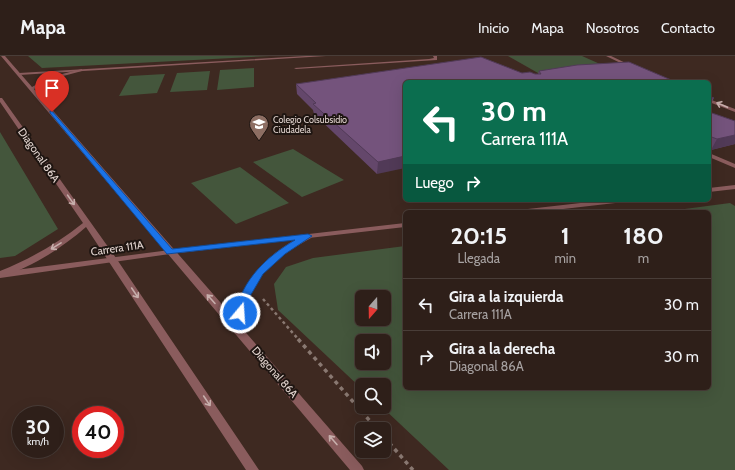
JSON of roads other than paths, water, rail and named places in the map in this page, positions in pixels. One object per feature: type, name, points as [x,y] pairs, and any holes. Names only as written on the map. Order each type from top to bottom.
[{"type":"street","name":"Diagonal 86A","points":[[4,56],[170,252],[358,470]]},
{"type":"street","points":[[19,74],[324,56]]},
{"type":"street","points":[[296,68],[422,61],[436,59],[435,56]]},
{"type":"street","points":[[608,56],[634,68]]},
{"type":"street","points":[[32,88],[51,78],[81,70]]},
{"type":"street","name":"Diagonal 86A","points":[[0,99],[113,260],[253,470]]},
{"type":"street","points":[[711,101],[735,111]]},
{"type":"street","points":[[711,156],[735,166]]},
{"type":"street","points":[[711,190],[735,187]]},
{"type":"street","points":[[536,210],[606,202]]},
{"type":"street","points":[[0,275],[38,258],[72,237],[87,223]]},
{"type":"street","name":"Carrera 111A","points":[[0,275],[170,252],[403,225]]},
{"type":"street","points":[[236,328],[244,298],[259,272],[282,252],[308,236]]},
{"type":"place","name":"Colegio Colsubsidio Ciudadela","points":[[259,141]]}]
